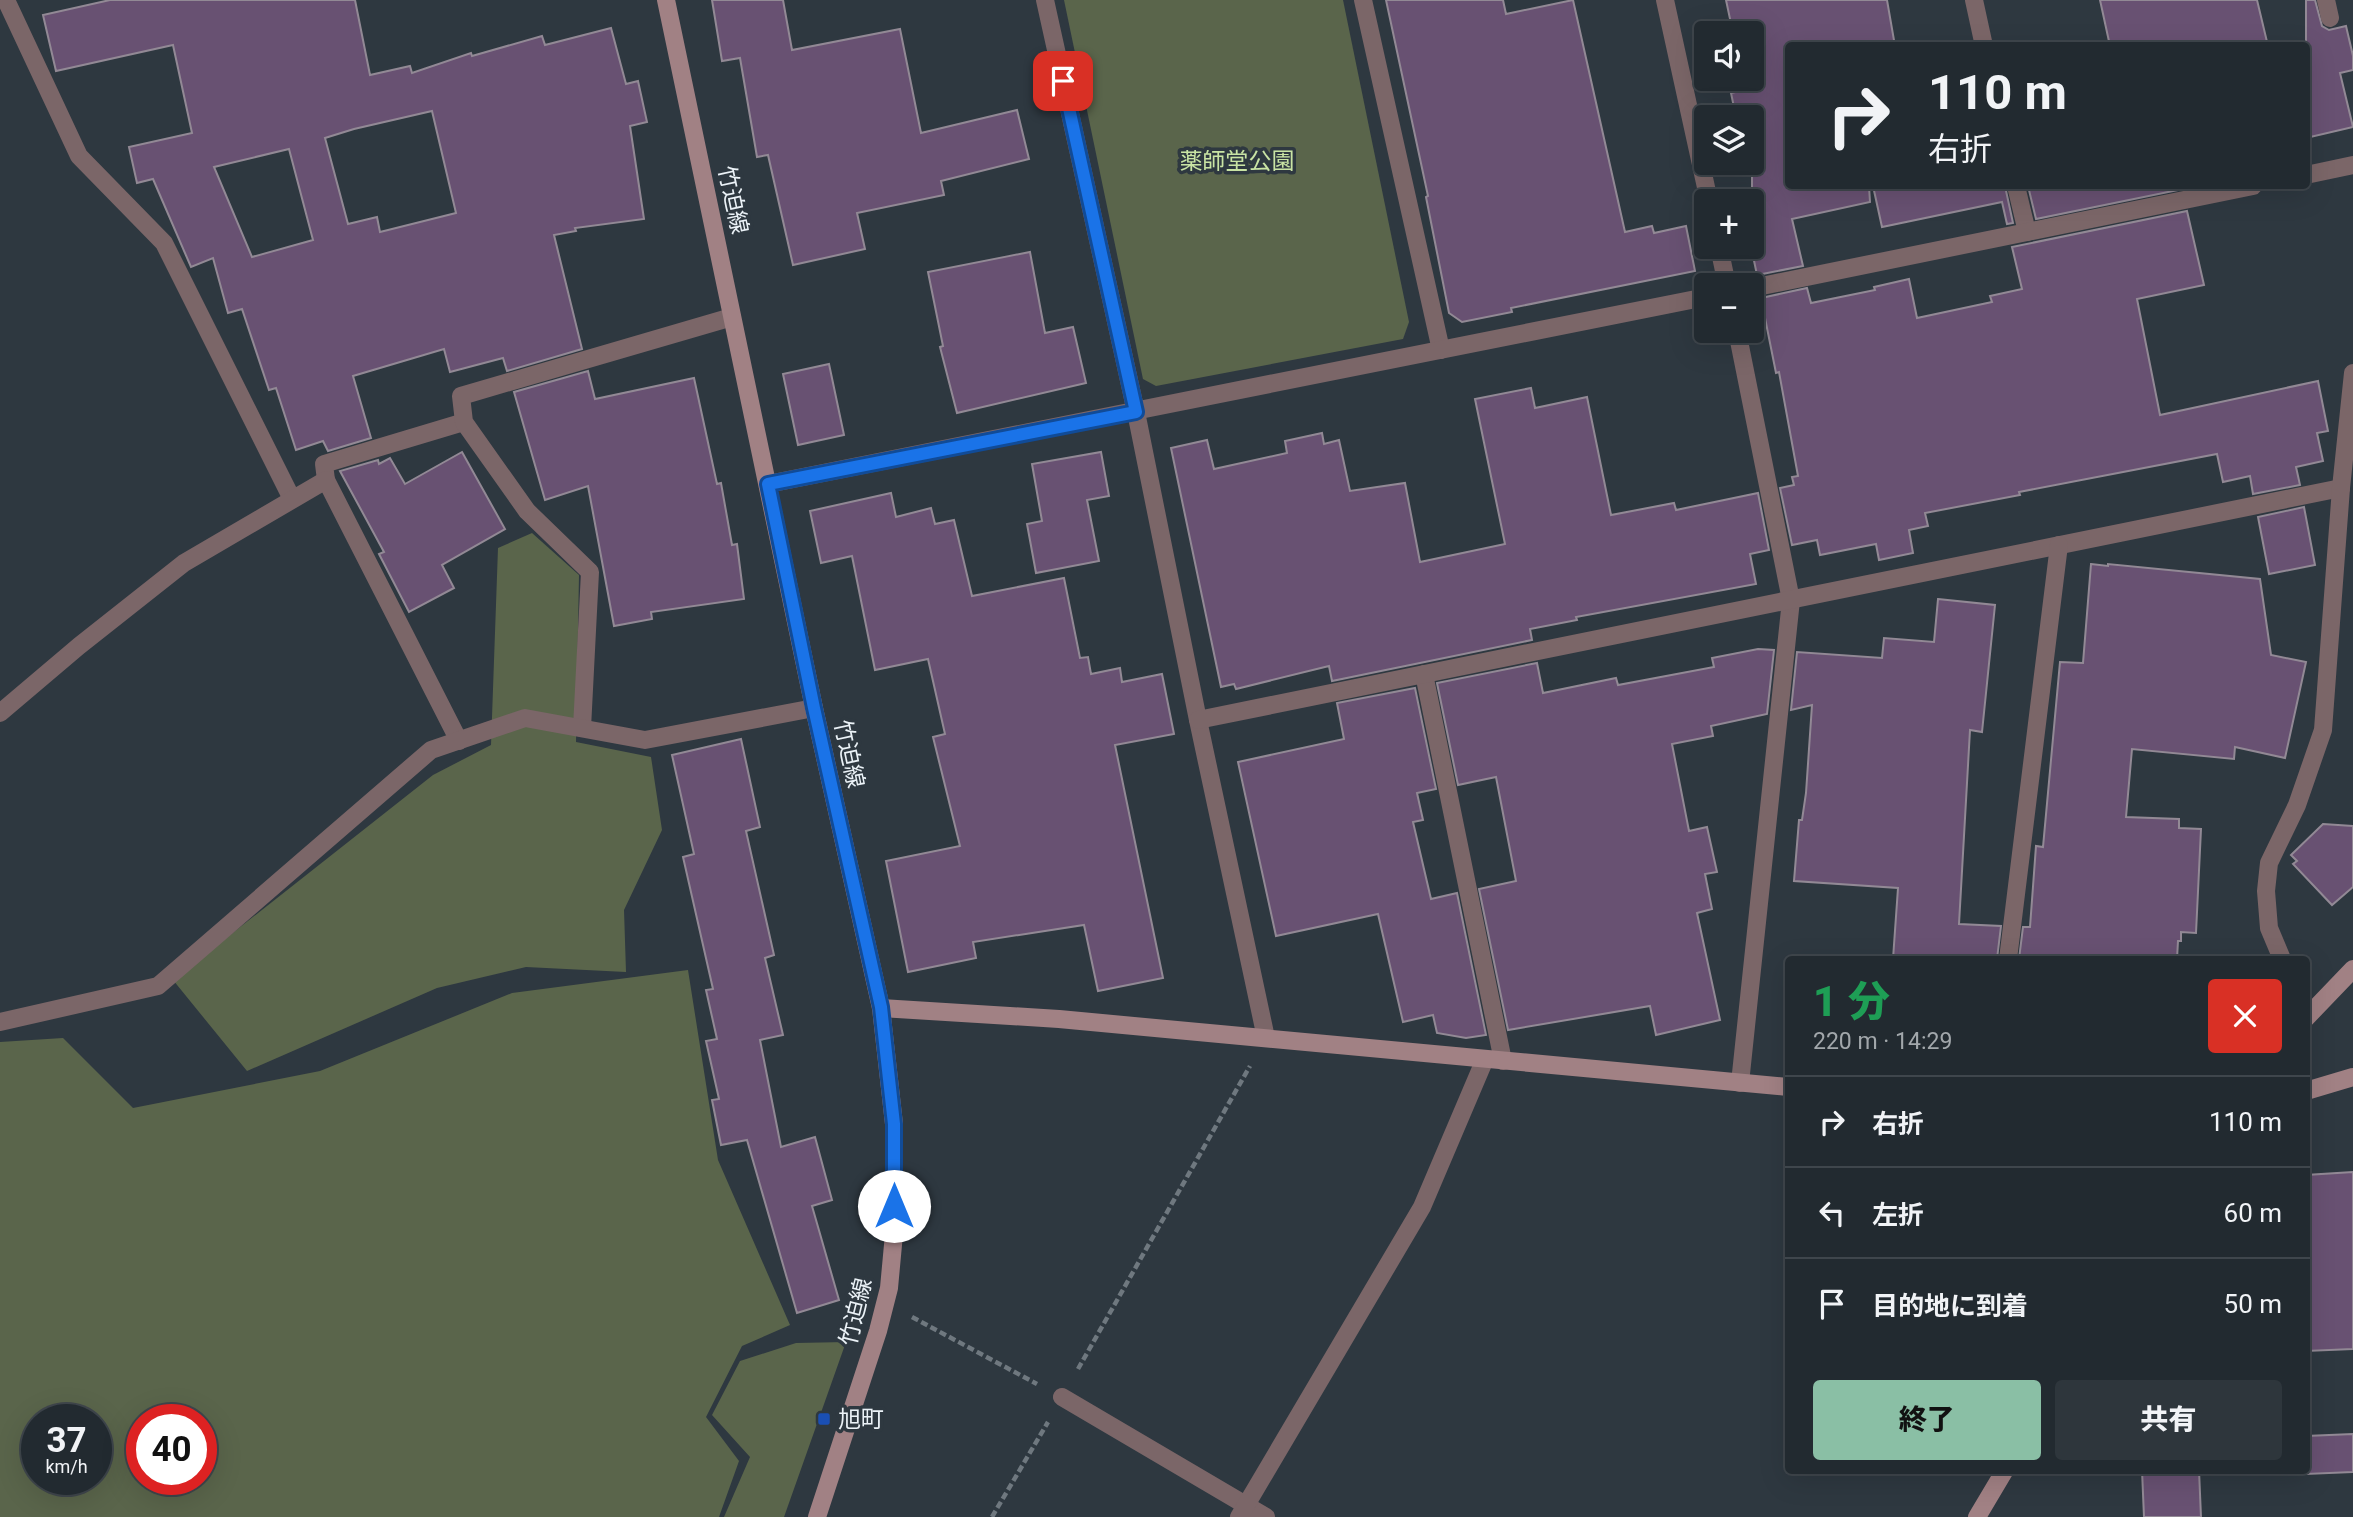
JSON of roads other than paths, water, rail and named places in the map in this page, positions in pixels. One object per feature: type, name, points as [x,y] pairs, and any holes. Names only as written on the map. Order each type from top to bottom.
[{"type":"street","points":[[6,0],[79,156],[164,243],[292,499]]},
{"type":"street","name":"竹迫線","points":[[666,0],[814,708],[881,1007],[894,1124],[894,1234],[885,1302],[842,1447],[817,1517]]},
{"type":"street","points":[[1045,0],[1136,412],[1266,1038]]},
{"type":"street","points":[[1363,0],[1441,350]]},
{"type":"street","points":[[1665,0],[1706,189]]},
{"type":"street","points":[[1973,0],[1983,42]]},
{"type":"street","points":[[2326,0],[2330,18]]},
{"type":"street","points":[[2310,174],[2353,165]]},
{"type":"street","points":[[2017,189],[2026,232]]},
{"type":"street","points":[[1764,286],[2238,189]]},
{"type":"street","points":[[768,484],[1694,299]]},
{"type":"street","points":[[582,728],[590,572],[527,511],[464,422],[461,396],[732,317]]},
{"type":"street","points":[[1739,343],[1791,600],[1740,1083]]},
{"type":"street","points":[[2281,956],[2269,928],[2266,891],[2269,863],[2297,805],[2323,730],[2341,488],[2353,373]]},
{"type":"street","points":[[459,741],[326,480],[324,464],[464,422]]},
{"type":"street","points":[[0,713],[184,563],[326,480]]},
{"type":"street","points":[[1198,720],[2341,488]]},
{"type":"street","points":[[2008,956],[2059,545]]},
{"type":"street","points":[[1242,1511],[1422,1207],[1494,1060],[1424,674]]},
{"type":"street","points":[[0,1022],[158,986],[431,750],[525,718],[645,740],[814,708]]},
{"type":"street","points":[[2310,1014],[2353,969]]},
{"type":"street","points":[[881,1007],[1059,1019],[1785,1087]]},
{"type":"street","points":[[2310,1090],[2353,1077]]},
{"type":"street","points":[[1062,1397],[1242,1511],[1266,1517]]},
{"type":"street","points":[[1977,1517],[2003,1474]]},
{"type":"place","name":"旭町","points":[[824,1419]]},
{"type":"park label","name":"薬師堂公園","points":[[1237,161]]}]
